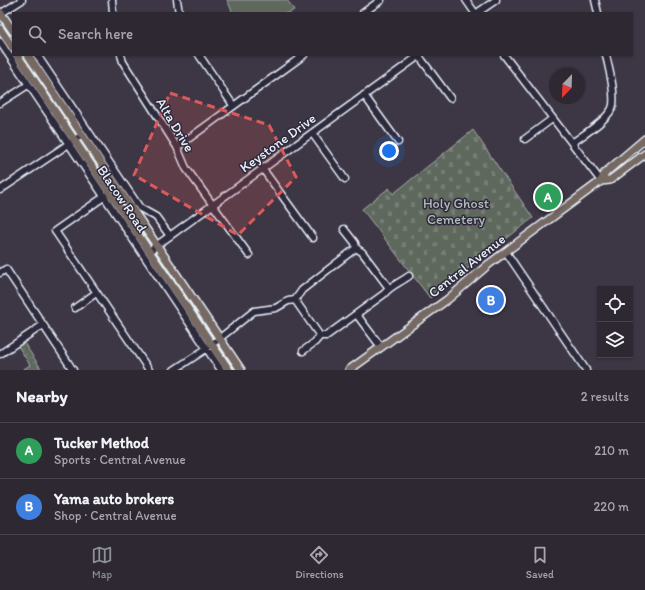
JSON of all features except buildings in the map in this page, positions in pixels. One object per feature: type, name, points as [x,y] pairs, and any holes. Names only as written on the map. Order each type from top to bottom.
[{"type":"main road","points":[[0,13],[12,31]]},
{"type":"main road","points":[[0,28],[12,46]]},
{"type":"main road","name":"Blacow Road","points":[[18,56],[71,142],[150,251],[209,346],[229,370]]},
{"type":"main road","name":"Blacow Road","points":[[29,56],[241,370]]},
{"type":"main road","name":"Central Avenue","points":[[349,370],[357,368],[381,347],[468,284],[506,252],[601,181],[605,173],[645,139]]},
{"type":"main road","name":"Central Avenue","points":[[601,181],[610,180],[645,154]]},
{"type":"street","points":[[0,13],[11,11],[22,0]]},
{"type":"street","points":[[112,0],[113,12]]},
{"type":"street","points":[[178,0],[179,12]]},
{"type":"street","points":[[364,12],[381,0]]},
{"type":"street","points":[[466,0],[475,12]]},
{"type":"street","points":[[478,12],[496,0]]},
{"type":"street","points":[[595,0],[598,12]]},
{"type":"street","name":"Blacow Road","points":[[0,42],[28,84],[71,142]]},
{"type":"street","name":"Blacow Road","points":[[38,56],[140,208],[156,217],[170,236]]},
{"type":"street","name":"Alta Drive","points":[[120,56],[177,147],[186,168],[249,255]]},
{"type":"street","points":[[199,56],[233,105]]},
{"type":"street","points":[[177,147],[303,56]]},
{"type":"street","name":"Keystone Drive","points":[[150,251],[418,56]]},
{"type":"street","points":[[420,56],[450,98]]},
{"type":"street","points":[[505,56],[601,181]]},
{"type":"street","points":[[572,143],[604,118],[613,106],[606,56]]},
{"type":"street","points":[[0,103],[28,84]]},
{"type":"street","points":[[364,95],[398,142]]},
{"type":"street","points":[[525,139],[552,119]]},
{"type":"street","points":[[312,133],[345,179]]},
{"type":"street","points":[[0,190],[82,135]]},
{"type":"street","points":[[262,168],[313,238]]},
{"type":"street","points":[[108,194],[55,231],[149,370]]},
{"type":"street","name":"Blacow Road","points":[[108,194],[209,346],[221,370]]},
{"type":"street","points":[[344,229],[355,243],[356,248],[362,252],[389,288]]},
{"type":"street","points":[[174,370],[220,338],[254,311],[276,308],[288,301],[295,300],[302,290],[356,248]]},
{"type":"street","points":[[506,252],[586,370]]},
{"type":"street","points":[[0,273],[6,269],[73,370]]},
{"type":"street","points":[[320,336],[326,336],[357,315],[384,294],[389,288],[395,286],[409,276]]},
{"type":"street","points":[[75,308],[96,293]]},
{"type":"street","points":[[295,300],[320,336]]},
{"type":"street","points":[[357,315],[381,347]]},
{"type":"street","points":[[0,354],[43,325]]},
{"type":"street","points":[[302,351],[315,342],[320,336]]},
{"type":"highlighted area","points":[[170,93],[269,125],[296,177],[238,235],[134,175]]},
{"type":"green space","points":[[227,0],[287,0],[294,10],[291,12],[233,12]]},
{"type":"green space","name":"Holy Ghost Cemetery","points":[[473,130],[533,218],[430,298],[362,209],[389,188],[393,194]]},
{"type":"green space","points":[[24,343],[42,370],[22,370],[30,365],[18,346]]},
{"type":"place","name":"Tucker Method","points":[[548,197]]},
{"type":"place","name":"Yama auto brokers","points":[[491,300]]}]
